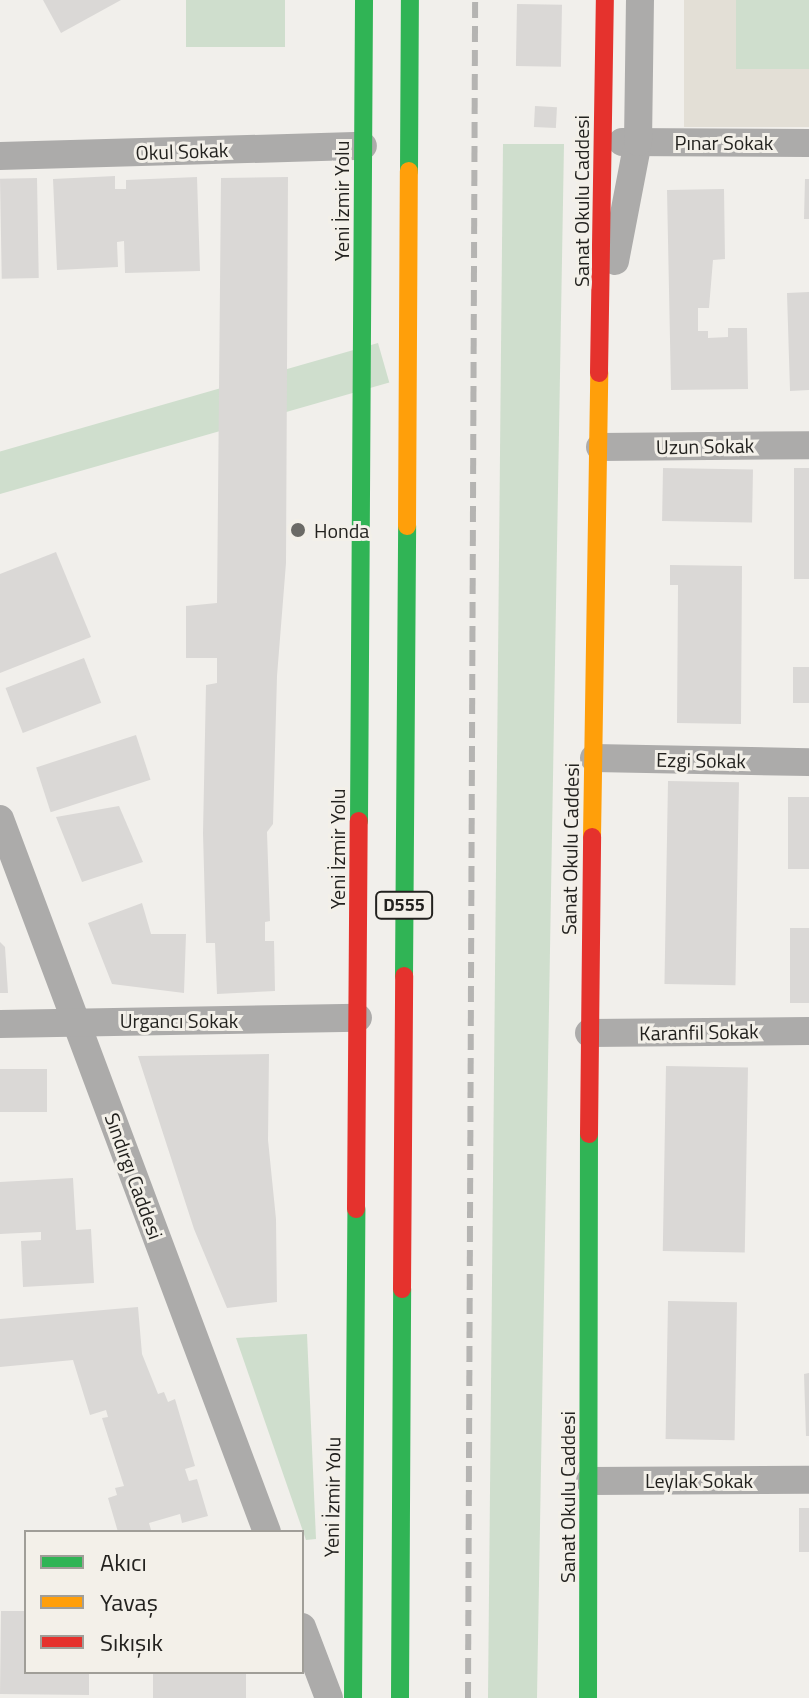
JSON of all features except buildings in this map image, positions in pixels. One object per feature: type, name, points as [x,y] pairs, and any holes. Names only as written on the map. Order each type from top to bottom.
[{"type":"main road","name":"Yeni İzmir Yolu","points":[[364,0],[386,146],[400,1698]]},
{"type":"main road","name":"Yeni İzmir Yolu","points":[[353,1698],[358,1018],[386,146],[410,0]]},
{"type":"main road","name":"Sanat Okulu Caddesi","points":[[588,1698],[589,1033],[605,0]]},
{"type":"street","points":[[602,325],[638,142],[640,0]]},
{"type":"street","name":"Pınar Sokak","points":[[603,142],[809,143]]},
{"type":"street","name":"Okul Sokak","points":[[0,156],[386,146]]},
{"type":"street","name":"Uzun Sokak","points":[[600,447],[809,445]]},
{"type":"street","name":"Ezgi Sokak","points":[[594,758],[809,762]]},
{"type":"street","name":"Sındırgı Caddesi","points":[[0,819],[266,1530]]},
{"type":"street","name":"Urgancı Sokak","points":[[0,1024],[358,1018]]},
{"type":"street","name":"Karanfil Sokak","points":[[589,1033],[809,1031]]},
{"type":"street","name":"Leylak Sokak","points":[[590,1481],[809,1480]]},
{"type":"street","points":[[304,1632],[329,1698]]},
{"type":"shaded area","points":[[684,0],[809,0],[809,127],[684,127]]},
{"type":"green space","points":[[186,0],[285,0],[285,47],[186,47]]},
{"type":"green space","points":[[736,0],[809,0],[809,69],[736,69]]},
{"type":"green space","points":[[503,144],[564,144],[537,1698],[488,1698]]},
{"type":"green space","points":[[378,343],[389,382],[0,494],[0,451]]},
{"type":"green space","points":[[307,1334],[316,1539],[306,1540],[236,1338]]},
{"type":"railway","points":[[468,1698],[475,0]]},
{"type":"traffic: fast","points":[[359,821],[364,0]]},
{"type":"traffic: fast","points":[[409,171],[410,0]]},
{"type":"traffic: fast","points":[[404,976],[407,526]]},
{"type":"traffic: fast","points":[[588,1698],[589,1134]]},
{"type":"traffic: fast","points":[[353,1698],[356,1209]]},
{"type":"traffic: fast","points":[[400,1698],[402,1289]]},
{"type":"traffic: slow","points":[[407,526],[409,171]]},
{"type":"traffic: slow","points":[[592,837],[599,373]]},
{"type":"traffic: jam","points":[[599,373],[605,0]]},
{"type":"traffic: jam","points":[[356,1209],[359,821]]},
{"type":"traffic: jam","points":[[589,1134],[592,837]]},
{"type":"traffic: jam","points":[[402,1289],[404,976]]},
{"type":"place","name":"Honda","points":[[298,530]]}]
